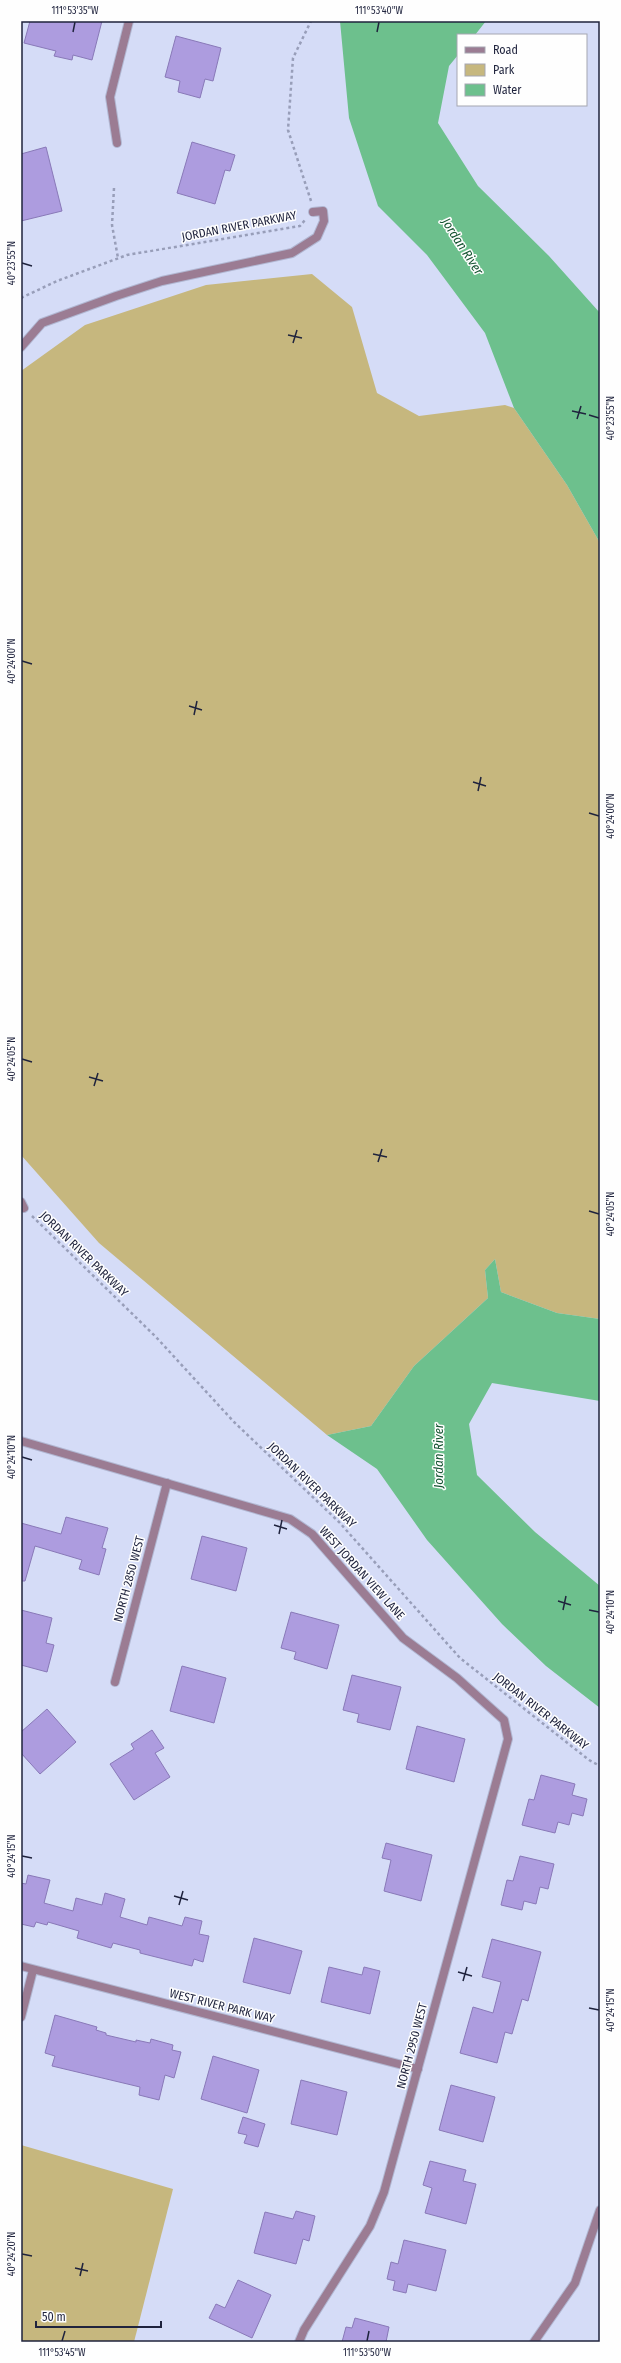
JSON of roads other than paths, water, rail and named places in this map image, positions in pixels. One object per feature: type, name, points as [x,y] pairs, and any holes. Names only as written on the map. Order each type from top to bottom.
[{"type":"street","points":[[117,143],[110,97],[128,21]]},
{"type":"street","points":[[21,347],[42,323],[116,296],[162,281],[292,253],[317,237],[324,221],[323,212],[313,212]]},
{"type":"street","name":"WEST JORDAN VIEW LANE","points":[[21,1441],[290,1519],[312,1534],[404,1638],[457,1678],[504,1720],[508,1739]]},
{"type":"street","name":"NORTH 2850 WEST","points":[[115,1682],[167,1483]]},
{"type":"street","name":"NORTH 2950 WEST","points":[[299,2342],[304,2330],[370,2226],[384,2192],[508,1739]]},
{"type":"street","name":"WEST RIVER PARK WAY","points":[[21,1966],[418,2069]]},
{"type":"street","points":[[21,2017],[33,1970]]},
{"type":"street","points":[[534,2342],[575,2283],[600,2210]]},
{"type":"water","name":"Jordan River","points":[[340,21],[486,21],[476,34],[457,34],[457,56],[449,66],[438,123],[478,186],[549,256],[600,313],[600,543],[567,485],[514,408],[485,333],[427,255],[378,206],[349,118]]},
{"type":"water","name":"Jordan River","points":[[495,1259],[501,1292],[557,1313],[600,1319],[600,1401],[492,1383],[469,1424],[477,1475],[535,1532],[600,1586],[600,1708],[546,1666],[502,1624],[427,1540],[377,1469],[327,1435],[371,1426],[414,1366],[488,1298],[485,1270]]}]
